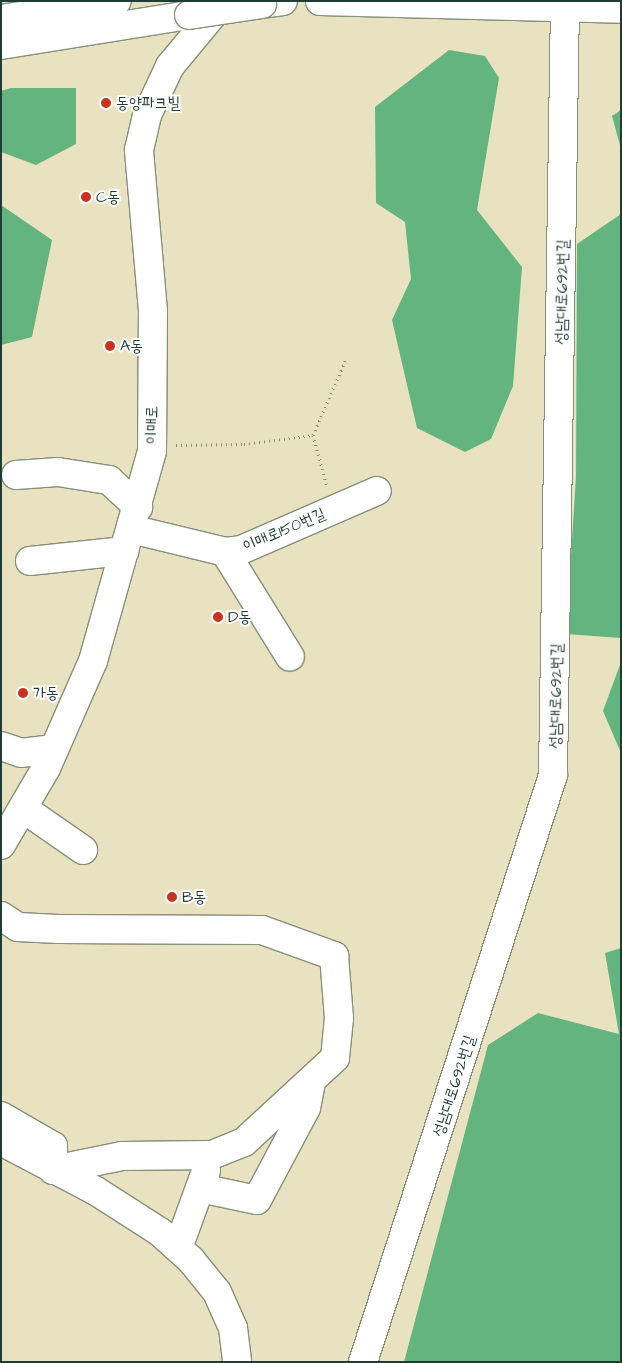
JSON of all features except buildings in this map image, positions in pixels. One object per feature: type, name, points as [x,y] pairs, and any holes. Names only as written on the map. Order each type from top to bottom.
[{"type":"street","points":[[1,19],[117,1]]},
{"type":"street","name":"이매로","points":[[1,845],[24,809],[54,749],[93,661],[131,529],[153,445],[153,311],[139,150],[152,98],[170,66],[224,1]]},
{"type":"street","points":[[320,1],[565,4],[621,8]]},
{"type":"street","points":[[1,45],[272,3]]},
{"type":"street","name":"성남대로692번길","points":[[363,1362],[552,774],[565,4]]},
{"type":"street","points":[[16,475],[58,472],[109,480],[131,529],[30,561]]},
{"type":"street","name":"이매로150번길","points":[[131,529],[224,552],[242,550],[376,491]]},
{"type":"street","points":[[224,552],[290,657]]},
{"type":"street","points":[[1,746],[21,752],[54,749]]},
{"type":"street","points":[[24,809],[83,850]]},
{"type":"street","points":[[1,916],[18,927],[58,929],[262,930],[334,956],[339,1018],[335,1058],[244,1142],[212,1155],[122,1156],[53,1170]]},
{"type":"street","points":[[200,1188],[257,1200],[306,1108],[312,1081]]},
{"type":"street","points":[[1,1116],[53,1146],[53,1170]]},
{"type":"street","points":[[1,1141],[96,1191],[178,1248],[217,1292],[233,1328],[237,1362]]},
{"type":"street","points":[[178,1248],[212,1155]]},
{"type":"path","points":[[333,510],[312,435],[346,358]]},
{"type":"path","points":[[153,445],[244,444],[312,435]]},
{"type":"green space","points":[[449,50],[485,56],[499,78],[477,210],[522,267],[513,386],[491,439],[465,452],[417,428],[392,320],[411,279],[405,222],[376,203],[375,107]]},
{"type":"green space","points":[[11,88],[76,88],[76,144],[36,165],[1,152],[1,91]]},
{"type":"green space","points":[[621,110],[621,149],[612,116]]},
{"type":"green space","points":[[1,205],[52,240],[32,337],[1,345]]},
{"type":"green space","points":[[621,214],[621,638],[566,634],[576,477],[577,244]]},
{"type":"green space","points":[[621,662],[621,753],[603,711]]},
{"type":"green space","points":[[621,948],[621,1362],[404,1362],[488,1045],[538,1013],[619,1034],[605,953]]},
{"type":"place","name":"동양파크빌","points":[[106,103]]},
{"type":"place","name":"C동","points":[[86,197]]},
{"type":"place","name":"A동","points":[[110,346]]},
{"type":"place","name":"D동","points":[[218,617]]},
{"type":"place","name":"가동","points":[[23,693]]},
{"type":"place","name":"B동","points":[[172,897]]}]
